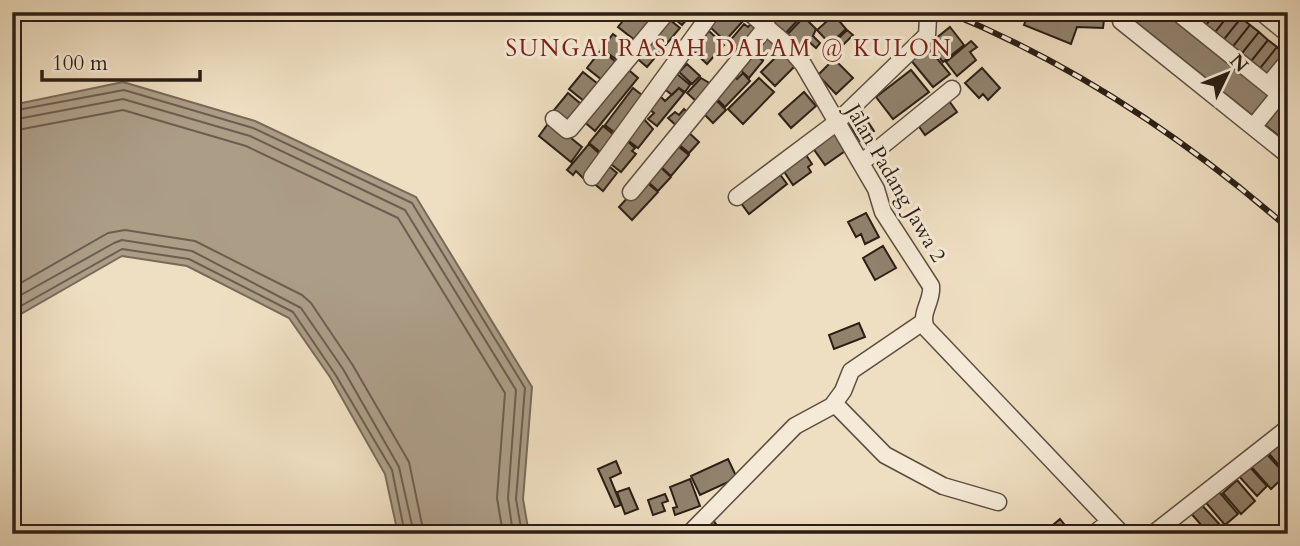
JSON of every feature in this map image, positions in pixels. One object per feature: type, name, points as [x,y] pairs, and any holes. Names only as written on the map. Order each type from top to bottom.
[{"type":"street","points":[[554,119],[567,130],[570,129],[667,12]]},
{"type":"street","points":[[592,177],[712,12]]},
{"type":"street","name":"Jalan Padang Jawa 2","points":[[749,12],[785,43],[803,64],[876,189],[883,212],[931,286],[923,322]]},
{"type":"street","points":[[1122,12],[1121,21],[1288,155]]},
{"type":"street","points":[[1177,12],[1278,94]]},
{"type":"street","points":[[1261,12],[1288,34]]},
{"type":"street","points":[[737,197],[837,122],[927,35],[928,19]]},
{"type":"street","points":[[631,192],[767,26]]},
{"type":"street","points":[[1253,127],[1278,94],[1288,61]]},
{"type":"street","points":[[861,163],[952,89]]},
{"type":"street","points":[[690,534],[795,426],[834,403],[843,391],[851,371],[923,322],[1122,534]]},
{"type":"street","points":[[834,403],[885,455],[943,486],[998,502]]},
{"type":"street","points":[[1153,534],[1288,428]]},
{"type":"street","points":[[1094,534],[1110,521]]},
{"type":"water","points":[[123,82],[255,121],[416,197],[532,387],[523,499],[529,534],[398,534],[385,474],[330,377],[289,318],[187,266],[122,256],[12,319],[12,105]]},
{"type":"building","points":[[630,12],[658,12],[636,41],[618,27]]},
{"type":"building","points":[[693,12],[682,25],[669,14]]},
{"type":"building","points":[[723,12],[733,12],[743,21],[725,41],[710,27]]},
{"type":"building","points":[[777,12],[790,12],[798,20],[781,38],[766,24]]},
{"type":"building","points":[[1038,12],[1105,12],[1103,28],[1077,27],[1071,44],[1024,25],[1028,15],[1036,18]]},
{"type":"building","points":[[1140,12],[1169,12],[1272,95],[1254,117],[1133,20]]},
{"type":"building","points":[[1201,12],[1216,12],[1203,29],[1194,21]]},
{"type":"building","points":[[1216,12],[1231,12],[1212,36],[1203,29]]},
{"type":"building","points":[[1231,12],[1241,18],[1221,43],[1212,36]]},
{"type":"building","points":[[834,15],[846,29],[830,44],[817,30]]},
{"type":"building","points":[[665,16],[680,28],[647,67],[633,55]]},
{"type":"building","points":[[804,17],[816,29],[813,36],[820,43],[816,48],[808,41],[798,52],[783,39]]},
{"type":"building","points":[[1241,18],[1250,25],[1230,50],[1221,43]]},
{"type":"building","points":[[744,24],[748,27],[751,24],[757,29],[738,51],[728,43]]},
{"type":"building","points":[[1250,25],[1259,32],[1239,57],[1230,50]]},
{"type":"building","points":[[950,27],[964,45],[943,62],[929,44]]},
{"type":"building","points":[[847,30],[853,35],[836,52],[830,47]]},
{"type":"building","points":[[709,31],[724,45],[707,64],[692,50]]},
{"type":"building","points":[[1259,32],[1268,40],[1248,65],[1239,57]]},
{"type":"building","points":[[613,34],[631,48],[620,62],[602,49]]},
{"type":"building","points":[[764,34],[776,46],[762,60],[750,47]]},
{"type":"building","points":[[1268,40],[1277,47],[1257,72],[1248,65]]},
{"type":"building","points":[[971,41],[977,47],[970,52],[976,60],[957,76],[946,62]]},
{"type":"building","points":[[926,45],[950,74],[933,87],[910,59]]},
{"type":"building","points":[[1277,47],[1286,54],[1266,79],[1257,72]]},
{"type":"building","points":[[601,50],[616,62],[602,80],[587,68]]},
{"type":"building","points":[[750,50],[763,61],[749,78],[736,66]]},
{"type":"building","points":[[781,52],[795,66],[775,86],[761,72]]},
{"type":"building","points":[[834,59],[853,78],[836,94],[818,75]]},
{"type":"building","points":[[687,64],[700,76],[692,84],[679,72]]},
{"type":"building","points":[[624,66],[638,78],[595,131],[581,119]]},
{"type":"building","points":[[982,68],[1000,88],[988,100],[983,94],[979,98],[965,83]]},
{"type":"building","points":[[911,70],[929,92],[893,119],[876,97]]},
{"type":"building","points":[[583,72],[598,84],[584,101],[569,89]]},
{"type":"building","points":[[676,73],[690,85],[685,92],[679,88],[672,95],[662,87]]},
{"type":"building","points":[[743,73],[750,81],[725,107],[712,94]]},
{"type":"building","points":[[701,78],[711,84],[697,102],[687,93]]},
{"type":"building","points":[[759,78],[774,92],[743,124],[728,109]]},
{"type":"building","points":[[633,88],[647,99],[619,136],[605,125]]},
{"type":"building","points":[[679,88],[684,93],[657,126],[648,119],[654,113],[649,109],[660,96],[665,101]]},
{"type":"building","points":[[804,92],[816,106],[791,128],[779,114]]},
{"type":"building","points":[[568,93],[582,105],[569,122],[554,110]]},
{"type":"building","points":[[712,96],[726,110],[713,123],[699,109]]},
{"type":"building","points":[[947,98],[957,112],[925,135],[915,121]]},
{"type":"building","points":[[1282,103],[1288,108],[1288,143],[1265,125]]},
{"type":"building","points":[[684,109],[691,116],[679,128],[668,118],[675,112],[679,115]]},
{"type":"building","points":[[860,110],[874,131],[860,141],[846,120]]},
{"type":"building","points":[[641,116],[653,129],[638,148],[625,138]]},
{"type":"building","points":[[550,121],[582,147],[571,162],[539,136]]},
{"type":"building","points":[[603,126],[619,139],[605,156],[589,143]]},
{"type":"building","points":[[833,128],[848,149],[825,165],[810,144]]},
{"type":"building","points":[[686,130],[699,142],[689,153],[676,142]]},
{"type":"building","points":[[626,140],[635,148],[632,151],[636,154],[621,172],[607,161]]},
{"type":"building","points":[[674,143],[689,155],[671,176],[657,163]]},
{"type":"building","points":[[589,144],[604,158],[585,180],[576,171],[573,175],[567,170]]},
{"type":"building","points":[[806,155],[812,164],[808,167],[811,172],[793,185],[781,167]]},
{"type":"building","points":[[605,163],[617,173],[603,191],[591,181]]},
{"type":"building","points":[[658,165],[671,177],[658,191],[645,179]]},
{"type":"building","points":[[776,169],[787,184],[749,214],[738,199]]},
{"type":"building","points":[[644,180],[658,192],[632,220],[619,207]]},
{"type":"building","points":[[866,213],[879,237],[865,244],[861,234],[856,237],[848,222]]},
{"type":"building","points":[[883,246],[896,268],[875,280],[863,258]]},
{"type":"building","points":[[859,323],[865,337],[834,349],[829,335]]},
{"type":"building","points":[[1279,438],[1288,448],[1288,476],[1266,450]]},
{"type":"building","points":[[1262,449],[1286,475],[1271,489],[1247,462]]},
{"type":"building","points":[[728,459],[737,478],[700,495],[691,476]]},
{"type":"building","points":[[616,461],[621,473],[610,478],[621,505],[615,507],[598,469]]},
{"type":"building","points":[[1248,465],[1267,486],[1257,496],[1236,473]]},
{"type":"building","points":[[690,479],[700,506],[675,515],[673,508],[677,507],[670,487]]},
{"type":"building","points":[[1237,480],[1255,501],[1241,514],[1223,493]]},
{"type":"building","points":[[1215,487],[1238,514],[1225,525],[1202,498]]},
{"type":"building","points":[[629,488],[638,509],[625,514],[617,492]]},
{"type":"building","points":[[665,494],[668,501],[662,503],[665,511],[653,515],[648,500]]},
{"type":"building","points":[[1199,502],[1222,527],[1214,534],[1209,534],[1189,511]]},
{"type":"building","points":[[711,517],[723,534],[705,534],[699,525]]},
{"type":"building","points":[[1060,519],[1072,534],[1051,534],[1047,530]]},
{"type":"railway","points":[[947,12],[1039,55],[1126,106],[1209,164],[1288,228]]},
{"type":"district","name":"SUNGAI RASAH DALAM @ KULON","points":[[729,48]]}]
